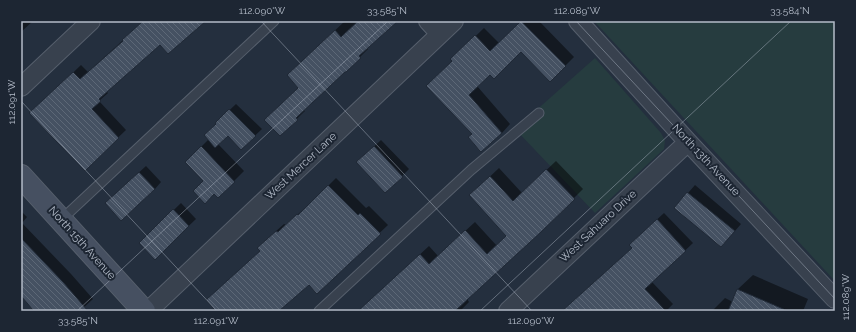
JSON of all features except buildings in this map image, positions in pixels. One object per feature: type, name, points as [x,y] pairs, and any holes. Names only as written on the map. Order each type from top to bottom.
[{"type":"street","points":[[21,87],[91,21]]},
{"type":"street","points":[[428,21],[440,34]]},
{"type":"street","name":"West Mercer Lane","points":[[143,310],[454,21]]},
{"type":"street","name":"North 13th Avenue","points":[[578,21],[688,142],[835,298]]},
{"type":"street","name":"West Sahuaro Drive","points":[[508,311],[688,142]]},
{"type":"street","name":"North 15th Avenue","points":[[21,176],[143,310]]},
{"type":"lane","points":[[61,220],[274,21]]},
{"type":"lane","points":[[319,311],[471,170],[539,113]]},
{"type":"green space","points":[[594,21],[835,21],[835,281]]},
{"type":"green space","points":[[595,58],[661,133],[665,141],[664,149],[595,213],[515,129]]}]
